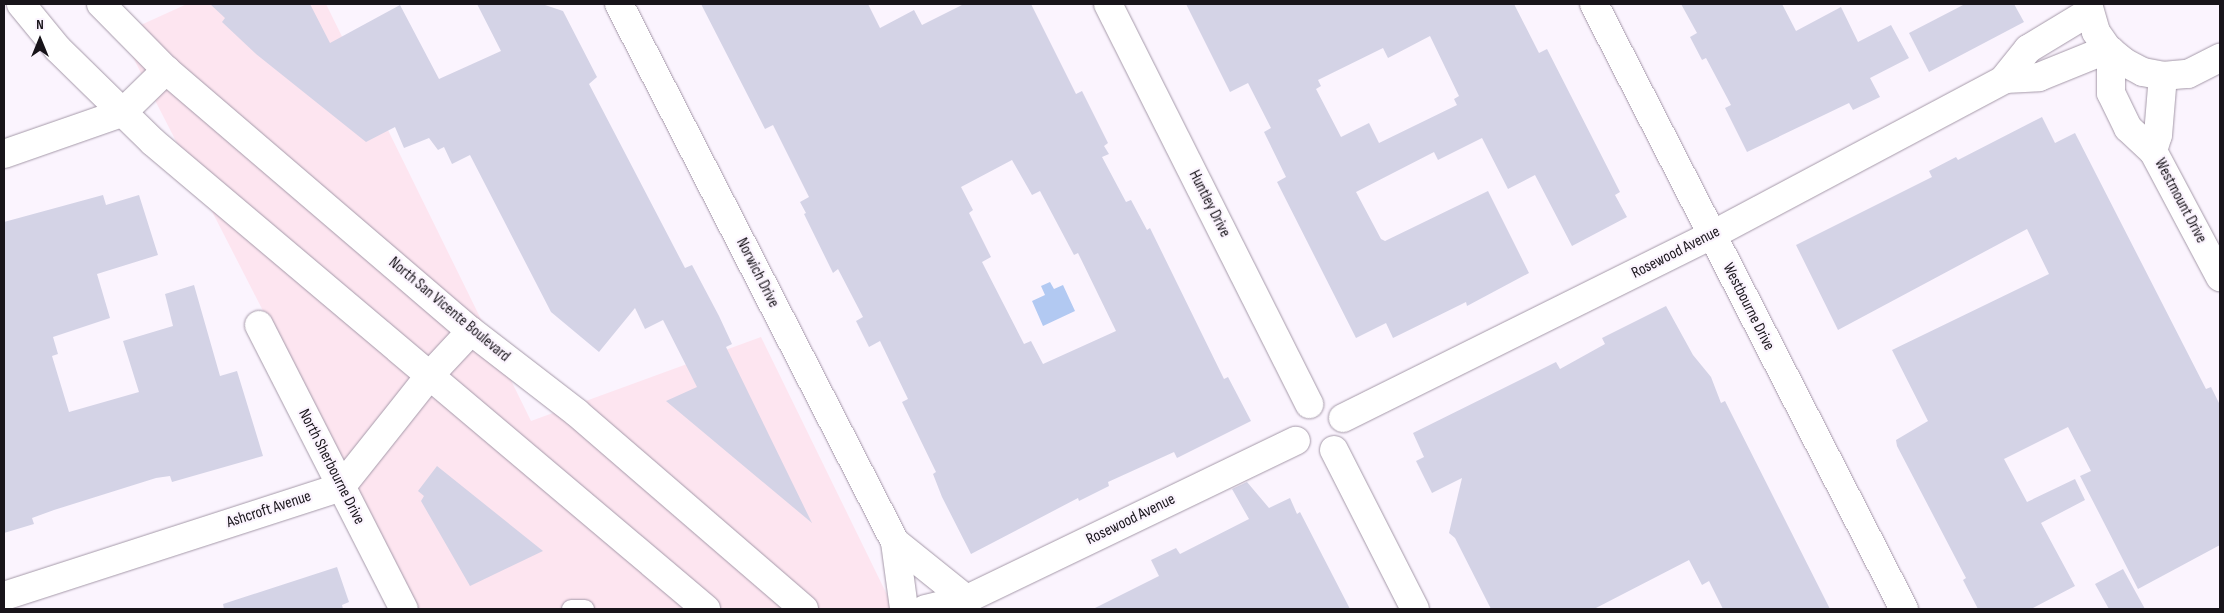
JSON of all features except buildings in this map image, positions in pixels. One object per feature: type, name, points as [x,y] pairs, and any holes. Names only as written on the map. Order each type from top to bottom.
[{"type":"street","points":[[21,4],[58,49],[122,113],[248,224],[430,375],[706,609]]},
{"type":"street","name":"North San Vicente Boulevard","points":[[101,4],[166,70],[471,330],[577,413],[804,609]]},
{"type":"street","name":"Norwich Drive","points":[[620,4],[894,542],[904,609]]},
{"type":"street","name":"Huntley Drive","points":[[1108,4],[1309,404]]},
{"type":"street","name":"Westbourne Drive","points":[[1594,4],[1710,236],[1904,609]]},
{"type":"street","points":[[2089,8],[2096,32],[2110,50],[2143,72],[2163,76],[2188,74],[2220,58]]},
{"type":"street","name":"Rosewood Avenue","points":[[1343,418],[1710,236],[2005,79],[2028,49],[2089,8]]},
{"type":"street","name":"Rosewood Avenue","points":[[2005,79],[2038,77],[2110,50]]},
{"type":"street","name":"Westmount Drive","points":[[2110,50],[2111,93],[2128,128],[2154,150],[2220,277]]},
{"type":"street","points":[[4,154],[122,113],[166,70]]},
{"type":"street","name":"Westmount Drive","points":[[2154,150],[2158,135],[2163,76]]},
{"type":"street","name":"North Sherbourne Drive","points":[[259,325],[404,609]]},
{"type":"street","points":[[341,487],[430,375],[471,330]]},
{"type":"street","points":[[1326,403],[1343,418],[1345,437],[1334,450],[1318,454],[1309,452],[1296,441],[1294,424],[1297,416],[1309,404],[1326,403]]},
{"type":"street","name":"Rosewood Avenue","points":[[925,609],[962,604],[1296,441]]},
{"type":"street","points":[[1334,450],[1415,609]]},
{"type":"street","name":"Ashcroft Avenue","points":[[4,596],[341,487]]},
{"type":"street","name":"Norwich Drive","points":[[894,542],[962,604]]},
{"type":"lane","points":[[571,609],[585,609]]},
{"type":"shaded area","points":[[187,4],[326,4],[531,421],[761,337],[894,609],[416,609],[121,34]]},
{"type":"water","points":[[1050,282],[1054,289],[1063,285],[1075,311],[1043,326],[1032,301],[1045,295],[1041,286]]}]
